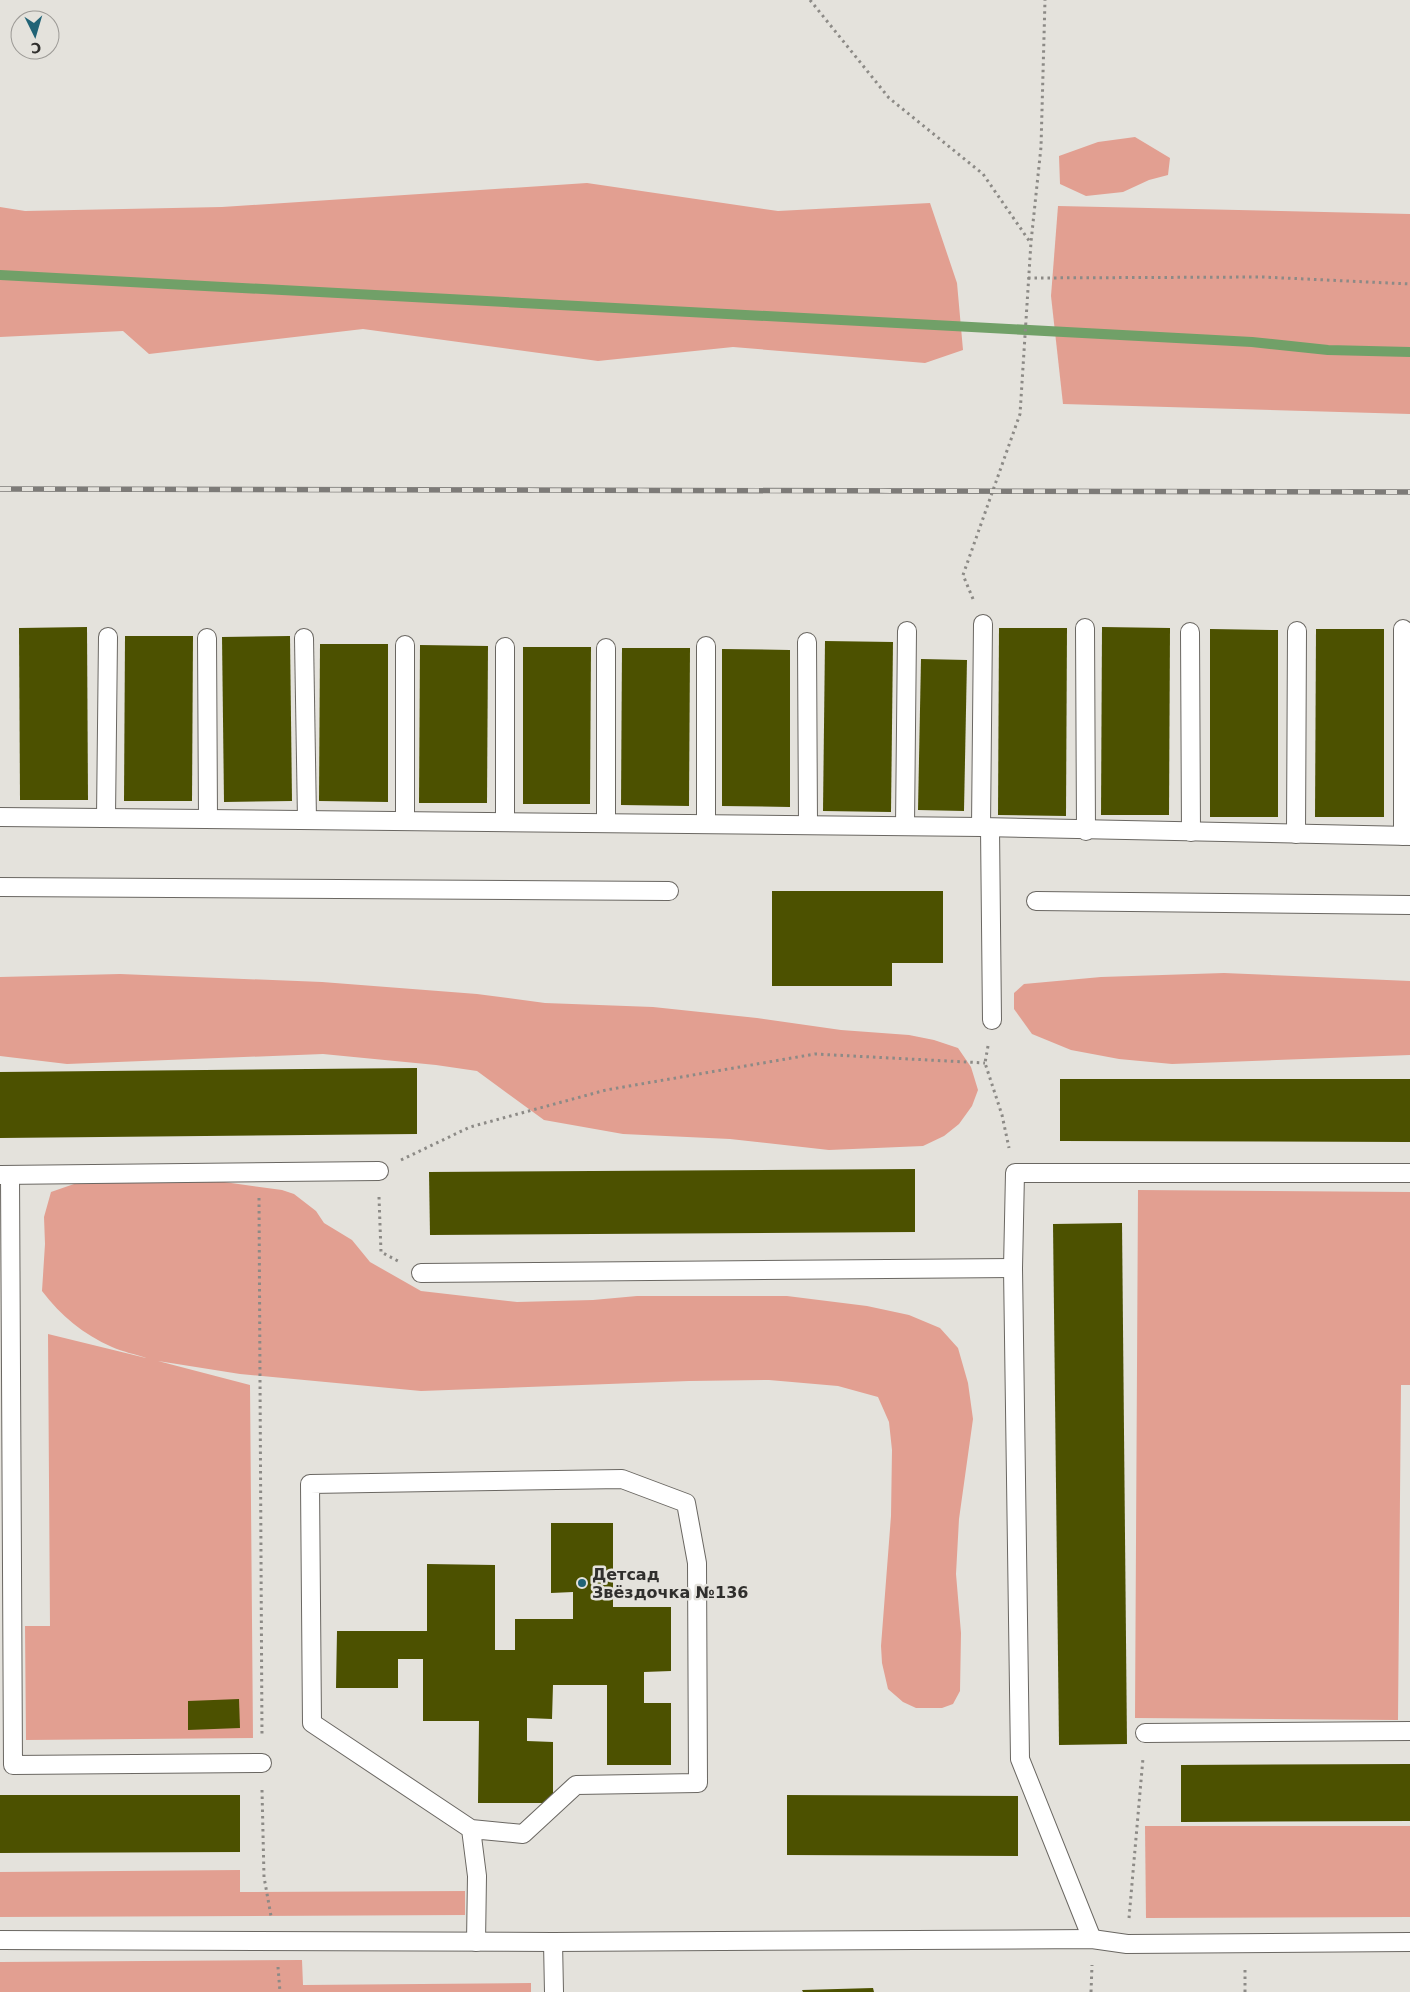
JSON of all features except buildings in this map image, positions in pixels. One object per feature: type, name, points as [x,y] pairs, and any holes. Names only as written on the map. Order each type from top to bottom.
[{"type":"lane","points":[[983,624],[986,827],[992,1020]]},
{"type":"lane","points":[[1085,628],[1086,831]]},
{"type":"lane","points":[[0,817],[986,827],[1086,831],[1406,836],[1402,629]]},
{"type":"lane","points":[[905,826],[907,631]]},
{"type":"lane","points":[[1296,834],[1298,631]]},
{"type":"lane","points":[[1190,632],[1191,832]]},
{"type":"lane","points":[[106,817],[108,636]]},
{"type":"lane","points":[[207,638],[208,818]]},
{"type":"lane","points":[[304,638],[307,820]]},
{"type":"lane","points":[[807,642],[808,825]]},
{"type":"lane","points":[[405,645],[405,821]]},
{"type":"lane","points":[[706,646],[706,824]]},
{"type":"lane","points":[[505,647],[505,822]]},
{"type":"lane","points":[[606,648],[606,823]]},
{"type":"lane","points":[[0,887],[669,891]]},
{"type":"lane","points":[[1036,902],[1410,905]]},
{"type":"lane","points":[[262,1763],[13,1765],[5,1175],[379,1171]]},
{"type":"lane","points":[[1092,1939],[1020,1759],[1013,1268],[1015,1173],[1410,1173]]},
{"type":"lane","points":[[421,1273],[1013,1268]]},
{"type":"lane","points":[[471,1829],[523,1834],[576,1785],[698,1782],[697,1563],[686,1503],[622,1479],[310,1484],[312,1723],[471,1829],[477,1876],[476,1942]]},
{"type":"lane","points":[[1144,1733],[1410,1731]]},
{"type":"lane","points":[[0,1940],[553,1942],[1092,1939],[1127,1944],[1410,1942]]},
{"type":"lane","points":[[553,1942],[554,1992]]},
{"type":"path","points":[[810,0],[889,98],[983,174],[1031,242]]},
{"type":"path","points":[[963,575],[1020,414],[1028,278],[1041,147],[1045,0]]},
{"type":"path","points":[[1028,278],[1263,277],[1410,284]]},
{"type":"path","points":[[992,1020],[985,1063],[1002,1115],[1015,1173]]},
{"type":"path","points":[[421,1273],[381,1252],[379,1171],[470,1127],[606,1090],[815,1054],[985,1063]]},
{"type":"path","points":[[259,1172],[264,1877],[276,1942],[280,1992]]},
{"type":"path","points":[[1127,1944],[1144,1733]]},
{"type":"shaded area","points":[[1135,137],[1170,158],[1168,175],[1149,180],[1123,192],[1086,196],[1060,184],[1059,156],[1098,142]]},
{"type":"shaded area","points":[[587,183],[778,211],[930,203],[957,283],[963,350],[925,363],[733,347],[598,361],[363,329],[149,354],[123,331],[0,337],[0,207],[25,211],[222,207]]},
{"type":"shaded area","points":[[1058,206],[1410,214],[1410,414],[1063,404],[1051,296]]},
{"type":"shaded area","points":[[1224,973],[1410,981],[1410,1055],[1172,1064],[1119,1059],[1071,1050],[1032,1034],[1014,1009],[1014,993],[1024,984],[1101,977]]},
{"type":"shaded area","points":[[120,974],[322,982],[477,994],[545,1003],[653,1007],[757,1018],[841,1030],[909,1035],[934,1040],[958,1048],[971,1067],[978,1090],[972,1106],[959,1124],[944,1136],[923,1146],[829,1150],[730,1139],[623,1134],[544,1120],[477,1071],[436,1065],[323,1054],[67,1064],[0,1056],[0,977]]},
{"type":"shaded area","points":[[224,1182],[282,1190],[294,1194],[316,1211],[324,1223],[352,1240],[370,1262],[421,1291],[517,1302],[593,1300],[637,1296],[787,1296],[867,1306],[909,1315],[940,1328],[958,1348],[968,1383],[973,1419],[959,1519],[956,1574],[961,1633],[960,1691],[953,1704],[942,1708],[916,1708],[903,1702],[888,1689],[882,1663],[881,1646],[891,1516],[892,1450],[889,1422],[878,1397],[838,1386],[769,1380],[689,1381],[421,1391],[240,1374],[158,1361],[250,1385],[253,1738],[26,1740],[25,1626],[50,1626],[48,1334],[146,1358],[116,1349],[82,1330],[65,1316],[42,1291],[45,1244],[44,1217],[51,1192],[74,1184]]},
{"type":"shaded area","points":[[1138,1190],[1410,1192],[1410,1385],[1401,1385],[1398,1720],[1135,1718]]},
{"type":"shaded area","points":[[1145,1826],[1410,1826],[1410,1917],[1146,1918]]},
{"type":"shaded area","points":[[240,1870],[240,1892],[465,1891],[465,1915],[0,1917],[0,1872]]},
{"type":"shaded area","points":[[302,1960],[303,1985],[531,1983],[531,1992],[0,1992],[0,1962]]},
{"type":"waterway","points":[[0,275],[1252,342],[1328,350],[1410,352]]},
{"type":"railway","points":[[0,489],[1410,492]]},
{"type":"place","name":"Детсад Звёздочка №136","points":[[582,1583]]}]
